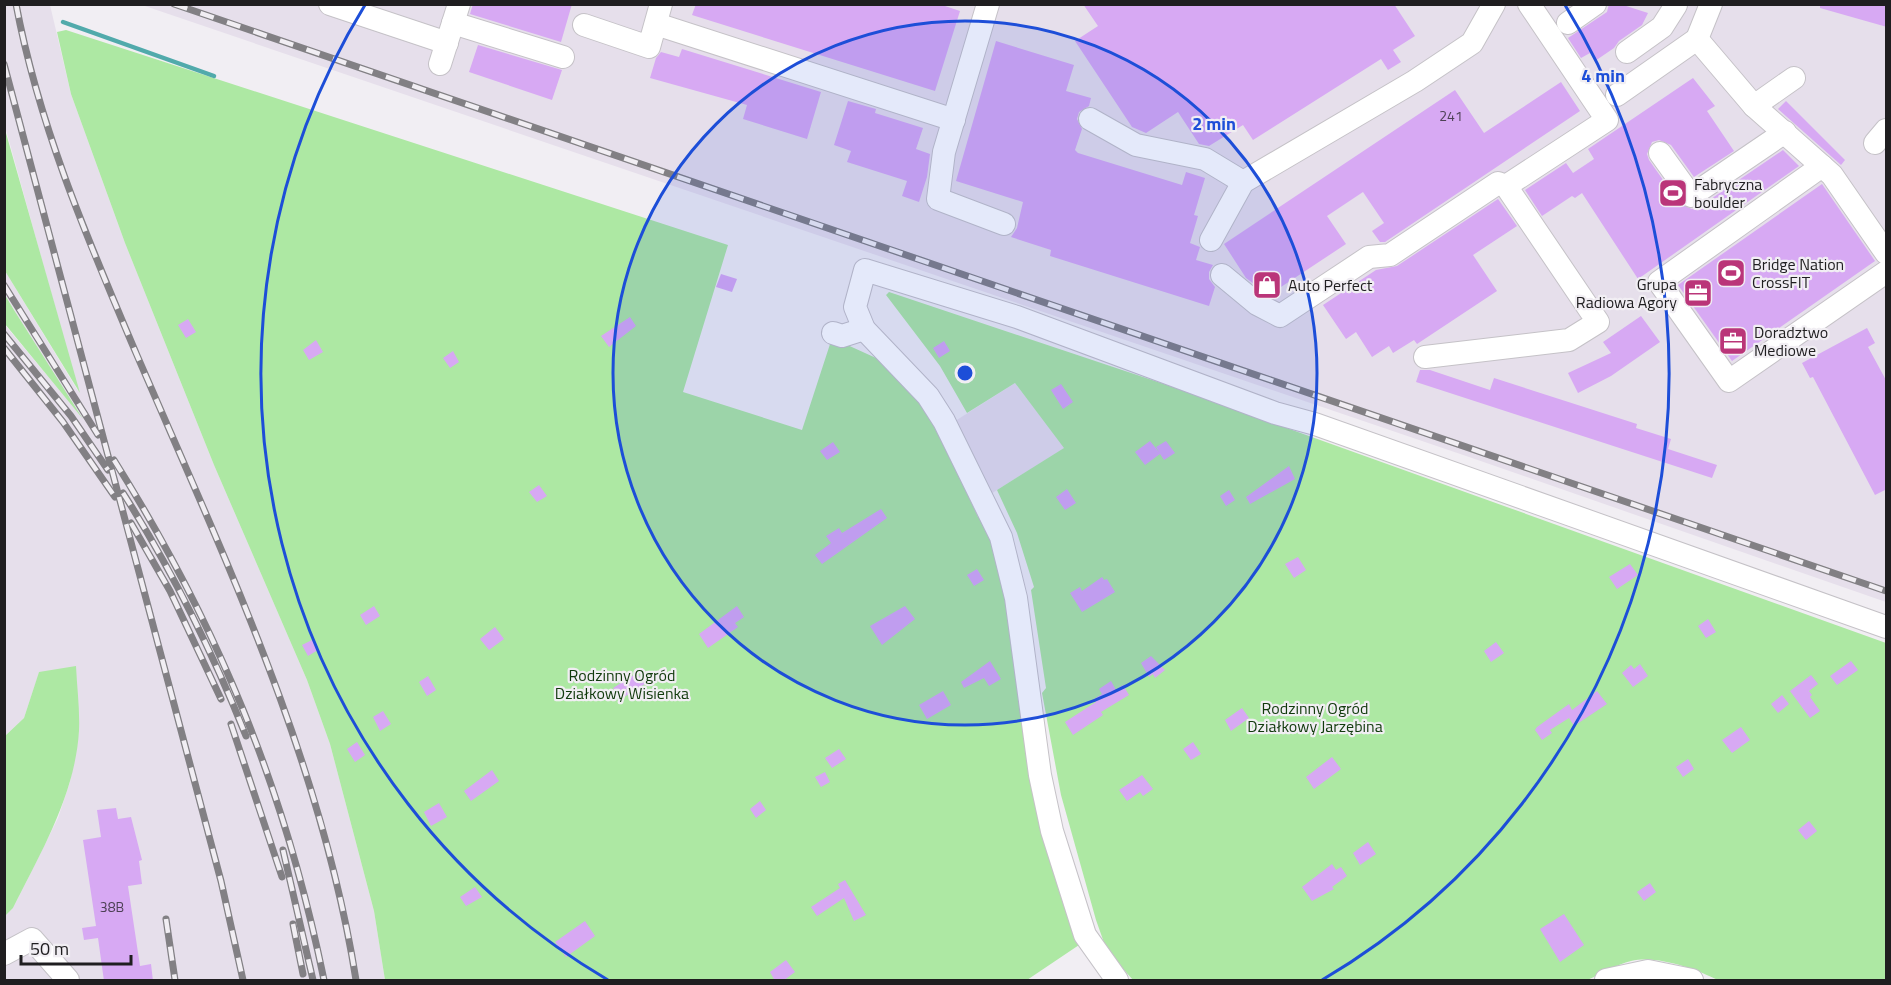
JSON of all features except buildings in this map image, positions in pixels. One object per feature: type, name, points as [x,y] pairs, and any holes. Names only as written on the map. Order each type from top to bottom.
[{"type":"lane","points":[[330,4],[563,57]]},
{"type":"lane","points":[[988,4],[944,152],[938,199],[1004,224]]},
{"type":"lane","points":[[1211,240],[1243,182],[1415,81],[1472,43],[1494,4]]},
{"type":"lane","points":[[1506,186],[1607,120],[1528,4]]},
{"type":"lane","points":[[1568,23],[1595,4]]},
{"type":"lane","points":[[1617,95],[1697,39],[1710,9],[1674,5],[1662,27],[1627,52]]},
{"type":"lane","points":[[584,25],[649,46],[658,14],[954,120]]},
{"type":"lane","points":[[1697,39],[1754,106],[1832,175],[1887,253]]},
{"type":"lane","points":[[1754,106],[1794,78]]},
{"type":"lane","points":[[1090,119],[1137,145],[1205,159],[1243,182]]},
{"type":"lane","points":[[1660,153],[1691,196],[1785,132]]},
{"type":"lane","points":[[1822,166],[1659,282],[1729,381],[1887,272]]},
{"type":"lane","points":[[1222,274],[1257,304],[1280,316],[1369,257],[1390,255],[1498,183],[1506,186],[1598,322],[1569,340],[1425,357]]},
{"type":"lane","points":[[1117,981],[1085,935],[1052,831],[1040,775],[1016,598],[1001,537],[944,421],[928,396],[864,329],[855,307],[865,270],[1017,317],[1295,420],[1335,431],[1887,627]]},
{"type":"lane","points":[[834,333],[842,336],[864,329]]},
{"type":"lane","points":[[4,954],[32,939],[68,981]]},
{"type":"lane","points":[[1606,981],[1648,971],[1692,981]]},
{"type":"shaded area","points":[[5,5],[50,5],[71,94],[125,243],[214,465],[307,680],[330,744],[374,911],[385,980],[5,980],[5,916],[13,908],[58,818],[70,782],[79,731],[39,673],[24,718],[5,736],[4,324],[77,411],[5,295],[5,271],[78,391],[5,126]]},
{"type":"shaded area","points":[[142,5],[1886,5],[1886,602],[1472,458]]},
{"type":"shaded area","points":[[1015,383],[1065,448],[989,495],[952,423]]},
{"type":"green space","name":"Rodzinny Ogród Działkowy Wisienka","points":[[66,30],[728,245],[683,392],[802,430],[832,338],[887,363],[933,420],[978,517],[983,519],[997,548],[1082,943],[1027,980],[385,980],[374,911],[330,744],[307,680],[214,465],[125,243],[71,94],[57,32]]},
{"type":"green space","points":[[4,126],[80,393],[5,271]]},
{"type":"green space","name":"Rodzinny Ogród Działkowy Jarzębina","points":[[889,292],[1164,384],[1886,643],[1886,980],[1718,980],[1676,964],[1642,960],[1626,962],[1587,980],[1133,980],[1107,951],[1061,795],[1042,693],[1046,688],[1031,590],[1034,587],[1017,533],[997,490],[1064,448],[1015,383],[967,413],[940,366],[886,295]]},
{"type":"green space","points":[[5,295],[14,310],[83,419],[5,324]]},
{"type":"green space","points":[[76,666],[79,731],[71,778],[45,844],[13,908],[5,916],[5,736],[24,718],[39,672]]},
{"type":"waterway","points":[[63,22],[214,76]]},
{"type":"railway","points":[[16,4],[26,50],[51,139],[83,225],[235,583],[294,738],[319,817],[340,898],[356,980]]},
{"type":"railway","points":[[174,4],[1886,591]]},
{"type":"railway","points":[[4,64],[221,881],[243,980]]},
{"type":"railway","points":[[4,285],[98,435]]},
{"type":"railway","points":[[4,334],[71,416],[108,470]]},
{"type":"railway","points":[[4,348],[63,422],[115,497]]},
{"type":"railway","points":[[114,460],[185,584],[216,647],[243,711],[268,775],[289,842],[324,980]]},
{"type":"railway","points":[[123,493],[190,612],[246,736]]},
{"type":"railway","points":[[131,523],[170,591],[221,699]]},
{"type":"railway","points":[[231,724],[282,877]]},
{"type":"railway","points":[[283,850],[313,980]]},
{"type":"railway","points":[[166,919],[175,980]]},
{"type":"railway","points":[[293,924],[303,974]]},
{"type":"place","name":"Fabryczna boulder","points":[[1673,193]]},
{"type":"place","name":"Bridge Nation CrossFIT","points":[[1731,273]]},
{"type":"place","name":"Auto Perfect","points":[[1267,285]]},
{"type":"place","name":"Grupa Radiowa Agory","points":[[1698,293]]},
{"type":"place","name":"Doradztwo Mediowe","points":[[1733,341]]}]
